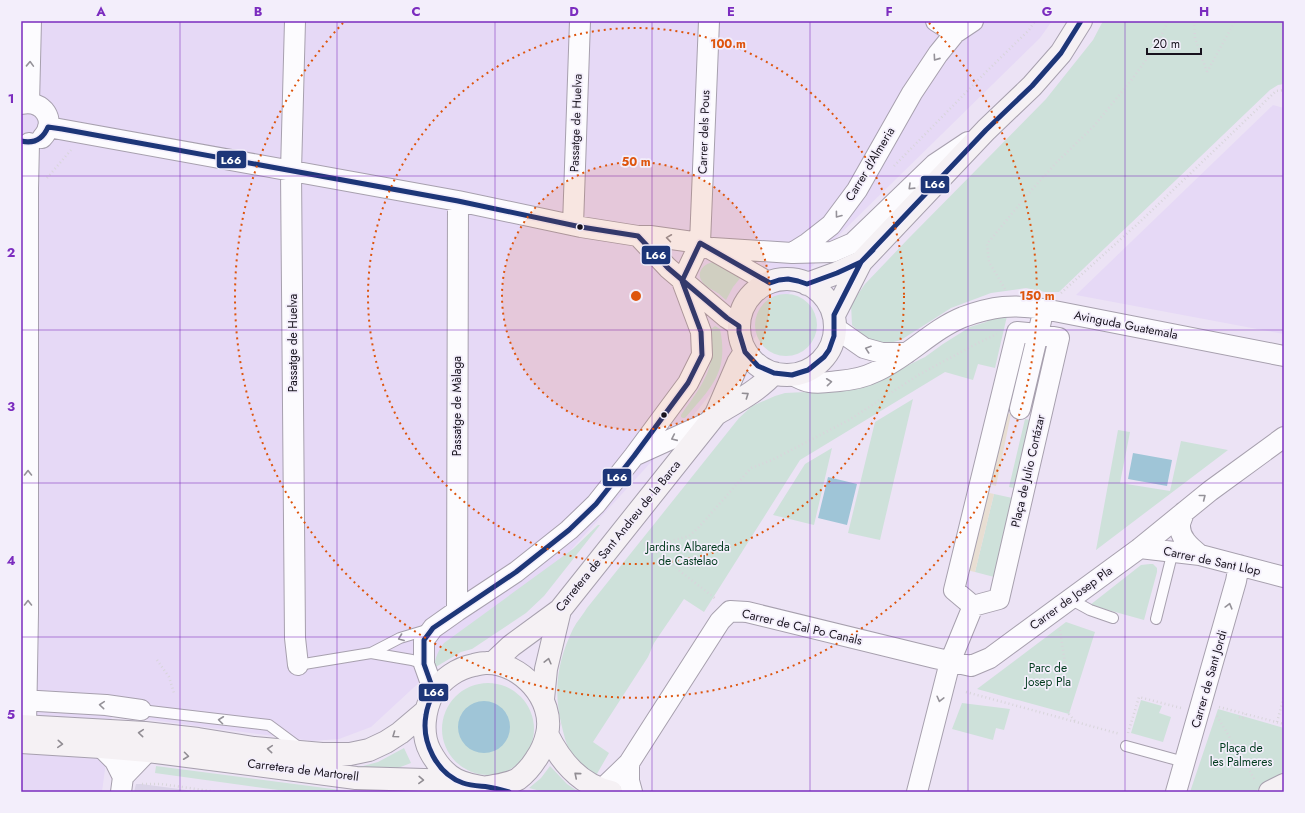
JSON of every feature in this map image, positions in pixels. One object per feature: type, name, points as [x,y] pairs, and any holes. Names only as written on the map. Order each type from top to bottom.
[{"type":"main road","points":[[834,321],[861,262],[986,130],[1032,86],[1060,53],[1081,21]]},
{"type":"main road","points":[[806,284],[837,273],[861,262]]},
{"type":"main road","points":[[781,279],[800,280],[806,284],[822,294],[830,306],[834,321],[834,336],[829,350],[824,357],[808,370],[783,374],[758,366],[745,352],[739,332],[739,319],[743,307],[749,297],[761,286],[781,279]]},
{"type":"main road","name":"Carretera de Sant Andreu de la Barca","points":[[493,664],[511,646],[560,610],[713,418],[738,363],[745,352]]},
{"type":"main road","name":"Carretera de Sant Andreu de la Barca","points":[[713,418],[766,382],[783,374]]},
{"type":"main road","points":[[543,699],[546,669],[560,610]]},
{"type":"main road","name":"Carretera de Martorell","points":[[23,731],[144,733],[254,748],[322,754],[350,754],[369,750],[400,733],[430,701],[442,682],[453,673],[468,666],[486,663],[510,668],[519,673],[530,681],[543,699],[547,712],[548,725],[547,734],[540,753],[529,769],[517,779],[508,783],[499,790],[469,785],[458,781],[441,768],[428,747],[424,734],[430,701]]},
{"type":"main road","name":"Carretera de Martorell","points":[[23,731],[101,747],[148,751],[356,778],[458,781]]},
{"type":"main road","name":"Carretera de Martorell","points":[[547,734],[556,751],[570,769],[584,781],[606,791]]},
{"type":"main road","points":[[1263,787],[1284,785]]},
{"type":"street","points":[[23,731],[28,613],[28,181],[25,142],[36,141],[42,138],[48,127],[48,118],[45,112],[36,104],[25,104],[31,21]]},
{"type":"street","name":"Passatge de Huelva","points":[[295,21],[291,170],[295,638],[298,665]]},
{"type":"street","name":"Passatge de Huelva","points":[[573,225],[580,21]]},
{"type":"street","name":"Carrer dels Pous","points":[[705,245],[709,21]]},
{"type":"street","points":[[936,21],[955,33]]},
{"type":"street","name":"Carrer d'Almeria","points":[[792,253],[808,243],[831,225],[857,190],[912,93],[938,54],[955,33],[973,21]]},
{"type":"street","points":[[48,127],[458,201],[573,225],[705,245],[792,253],[832,252],[853,244],[935,164],[986,130]]},
{"type":"street","name":"Passatge de Màlaga","points":[[457,611],[458,201]]},
{"type":"street","points":[[638,236],[682,281],[739,326]]},
{"type":"street","points":[[682,281],[705,245]]},
{"type":"street","points":[[705,245],[770,283]]},
{"type":"street","points":[[430,701],[424,664],[424,640],[433,628],[516,572],[569,530],[596,504],[688,383],[702,355],[701,332],[682,281]]},
{"type":"street","name":"Avinguda Guatemala","points":[[783,374],[808,382],[824,383],[874,373],[907,353],[940,329],[962,318],[1000,306],[1018,306],[1063,313],[1284,356]]},
{"type":"street","points":[[834,321],[864,348],[882,353],[907,353]]},
{"type":"street","points":[[1020,409],[1040,327]]},
{"type":"street","name":"Plaça de Julio Cortázar","points":[[1040,327],[1059,338],[999,599],[973,606],[954,590],[1017,332],[1040,327]]},
{"type":"street","points":[[634,456],[713,418]]},
{"type":"street","name":"Carrer de Josep Pla","points":[[942,660],[971,666],[990,658],[1140,548],[1210,491],[1284,437]]},
{"type":"street","points":[[1184,512],[1180,524],[1182,536],[1188,546],[1200,555]]},
{"type":"street","name":"Carrer de Sant Llop","points":[[1140,548],[1200,555],[1284,577]]},
{"type":"street","name":"Carrer de Sant Jordi","points":[[1176,792],[1236,581],[1238,565]]},
{"type":"street","points":[[917,792],[942,660],[973,606]]},
{"type":"street","name":"Carrer de Cal Po Canals","points":[[606,791],[629,763],[720,621],[730,611],[747,612],[942,660]]},
{"type":"street","name":"Carretera de Martorell","points":[[24,700],[106,705],[141,710]]},
{"type":"street","points":[[101,747],[115,761],[122,784]]},
{"type":"street","points":[[122,784],[148,751]]},
{"type":"street","points":[[629,763],[629,781],[632,792]]},
{"type":"lane","points":[[1156,619],[1173,551]]},
{"type":"lane","points":[[1070,598],[1090,610],[1113,618]]},
{"type":"lane","points":[[298,665],[371,652],[400,638],[433,628]]},
{"type":"lane","points":[[371,652],[412,660],[424,664]]},
{"type":"lane","name":"Carretera de Martorell","points":[[141,710],[269,725],[307,753]]},
{"type":"lane","points":[[1126,746],[1177,760],[1186,760]]},
{"type":"path","points":[[892,169],[1029,30],[1035,21]]},
{"type":"path","points":[[1008,294],[989,262],[987,244],[1055,164],[1094,126],[1133,78],[1158,43],[1168,21]]},
{"type":"path","points":[[1194,21],[1195,38],[1207,72],[1236,21]]},
{"type":"path","points":[[1057,297],[1143,219],[1276,91],[1284,90]]},
{"type":"path","points":[[44,181],[77,143],[79,132]]},
{"type":"path","points":[[652,550],[672,541],[689,536],[698,528],[751,468],[772,460],[849,420],[920,374],[998,334]]},
{"type":"path","points":[[640,540],[730,611]]},
{"type":"path","points":[[1059,627],[1065,663]]},
{"type":"path","points":[[157,660],[169,677],[174,693]]},
{"type":"path","points":[[966,692],[1127,736],[1139,697],[1182,708]]},
{"type":"path","points":[[1277,722],[1284,697]]},
{"type":"path","points":[[1223,708],[1284,724]]},
{"type":"path","points":[[1068,710],[1069,714],[1076,722]]},
{"type":"path","points":[[1216,714],[1263,787]]},
{"type":"path","points":[[1239,717],[1245,719],[1244,714]]},
{"type":"path","points":[[122,784],[131,782],[141,784],[161,784],[217,792]]},
{"type":"shaded area","points":[[21,21],[1052,21],[1040,38],[840,234],[793,289],[693,416],[518,608],[438,665],[371,727],[339,739],[312,741],[112,716],[102,792],[21,792]]},
{"type":"shaded area","points":[[1273,105],[1284,108],[1284,334],[1076,295]]},
{"type":"shaded area","points":[[136,784],[141,784],[202,792],[134,792]]},
{"type":"green space","points":[[1103,21],[1284,21],[1284,84],[1278,85],[1270,90],[1059,292],[1045,292],[1026,288],[991,293],[951,308],[901,340],[890,343],[877,343],[865,337],[852,325],[851,304],[865,284],[1046,99],[1093,40]]},
{"type":"green space","points":[[713,262],[741,277],[733,287],[726,300],[706,286],[701,279],[700,272],[703,267]]},
{"type":"green space","points":[[780,294],[792,294],[808,303],[815,313],[817,325],[815,337],[808,347],[792,356],[780,356],[769,351],[760,342],[755,331],[755,319],[760,308],[769,299]]},
{"type":"green space","name":"Jardins Albareda de Castelao","points":[[1007,316],[995,368],[978,364],[973,380],[945,372],[800,460],[704,612],[684,599],[654,643],[648,657],[593,742],[609,753],[594,779],[575,759],[570,751],[562,727],[559,714],[557,689],[563,653],[575,626],[587,608],[739,418],[752,406],[785,393],[806,392],[882,378],[925,357],[970,327],[986,322],[995,317]]},
{"type":"green space","points":[[715,326],[720,329],[722,344],[720,368],[710,388],[685,418],[683,418],[681,415],[701,385],[709,369],[712,352],[710,330]]},
{"type":"green space","points":[[913,399],[880,540],[848,533],[875,422]]},
{"type":"green space","points":[[1025,419],[1035,421],[1019,489],[1009,487]]},
{"type":"green space","points":[[1118,430],[1130,432],[1120,483],[1170,491],[1181,441],[1228,450],[1096,550]]},
{"type":"green space","points":[[832,448],[814,525],[773,515],[805,464]]},
{"type":"green space","points":[[994,494],[1017,499],[998,578],[975,572]]},
{"type":"green space","points":[[598,525],[600,525],[544,596],[526,613],[472,649],[461,652],[434,668],[437,655],[444,643],[573,549]]},
{"type":"green space","points":[[1153,564],[1157,568],[1157,572],[1144,620],[1090,605],[1141,565]]},
{"type":"green space","name":"Parc de Josep Pla","points":[[1066,622],[1095,632],[1069,714],[977,689]]},
{"type":"green space","points":[[488,683],[506,687],[521,696],[530,711],[534,729],[530,747],[521,762],[506,771],[488,775],[470,771],[455,762],[446,747],[442,729],[446,711],[455,696],[470,687]]},
{"type":"green space","points":[[1141,700],[1162,706],[1159,713],[1171,717],[1163,742],[1131,733]]},
{"type":"green space","points":[[962,703],[1010,709],[1004,730],[996,728],[993,740],[952,729]]},
{"type":"green space","name":"Plaça de les Palmeres","points":[[1218,709],[1284,728],[1284,773],[1260,787],[1256,792],[1190,792]]},
{"type":"green space","points":[[404,748],[411,763],[382,774],[334,767],[363,766],[378,762]]},
{"type":"green space","points":[[156,766],[356,792],[293,792],[155,773]]},
{"type":"green space","points":[[550,766],[567,784],[579,792],[544,792],[529,788],[541,778]]},
{"type":"sand","points":[[1000,411],[1011,414],[996,486],[985,483]]},
{"type":"sand","points":[[981,491],[994,494],[975,572],[962,569]]},
{"type":"water","points":[[1133,453],[1172,460],[1167,486],[1128,479]]},
{"type":"water","points":[[828,477],[857,484],[847,525],[818,518]]},
{"type":"water","points":[[484,701],[498,705],[506,713],[510,727],[506,741],[498,749],[484,753],[470,749],[462,741],[458,727],[462,713],[470,705]]},
{"type":"transit line","name":"L66","points":[[21,141],[30,142],[38,140],[44,135],[48,127],[62,129],[458,201],[581,227],[638,236],[668,268],[727,318],[739,326],[739,332],[745,352],[758,366],[774,373],[792,375],[808,370],[824,357],[829,350],[834,336],[834,315],[861,262],[986,130],[1032,86],[1061,53],[1081,21]]},
{"type":"transit line","name":"L66","points":[[509,792],[491,787],[469,785],[454,779],[439,765],[433,756],[426,736],[425,725],[427,709],[434,692],[424,664],[424,640],[433,628],[516,572],[569,530],[596,504],[688,383],[702,355],[701,332],[682,281],[700,243],[770,283],[788,279],[807,284],[861,262],[873,250]]}]
